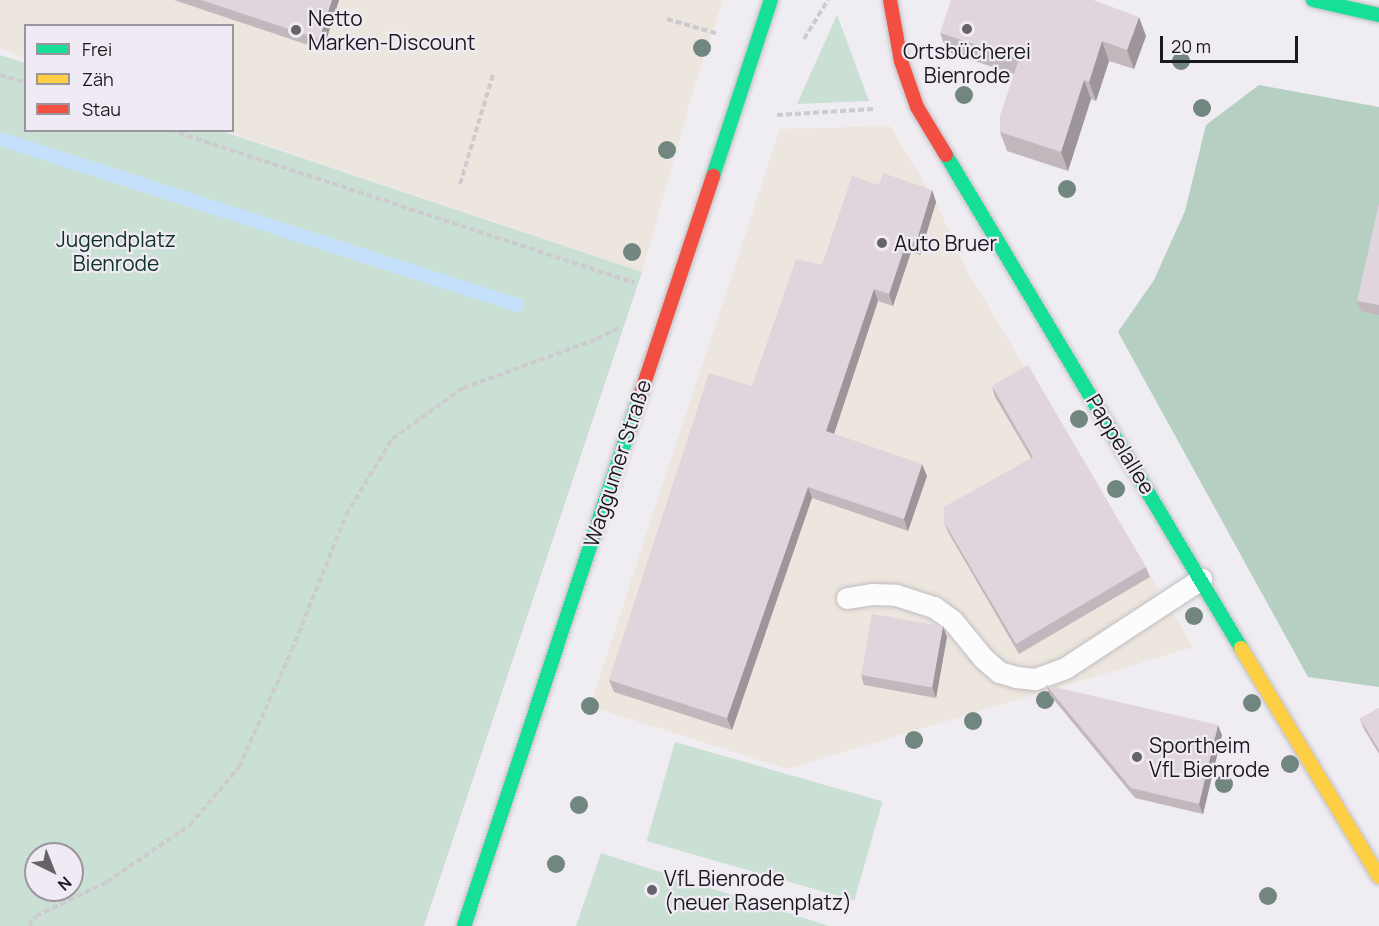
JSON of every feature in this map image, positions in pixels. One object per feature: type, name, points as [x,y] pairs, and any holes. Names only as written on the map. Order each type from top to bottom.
[{"type":"street","name":"Waggumer Straße","points":[[464,926],[771,0]]},
{"type":"street","name":"Pappelallee","points":[[890,0],[901,61],[917,107],[1379,877]]},
{"type":"street","points":[[1312,0],[1379,15]]},
{"type":"lane","points":[[847,598],[872,594],[896,595],[934,607],[952,620],[983,658],[999,672],[1016,677],[1035,678],[1065,668],[1201,579]]},
{"type":"path","points":[[668,19],[721,34]]},
{"type":"path","points":[[0,75],[24,82]]},
{"type":"path","points":[[460,184],[493,75]]},
{"type":"path","points":[[772,116],[917,107]]},
{"type":"path","points":[[176,132],[672,298]]},
{"type":"path","points":[[29,926],[36,916],[106,882],[190,825],[239,767],[292,650],[346,515],[392,439],[464,388],[597,339],[672,298]]},
{"type":"shaded area","points":[[0,0],[723,0],[694,88],[642,272],[229,132],[234,132],[234,24],[24,24],[24,58],[0,48]]},
{"type":"shaded area","points":[[890,126],[936,202],[967,271],[1193,647],[787,769],[590,706],[780,129]]},
{"type":"green space","points":[[837,15],[869,101],[797,104]]},
{"type":"green space","name":"Jugendplatz Bienrode","points":[[0,55],[24,63],[24,132],[225,132],[642,272],[424,926],[0,926]]},
{"type":"green space","points":[[1259,85],[1379,107],[1379,687],[1308,677],[1118,332],[1154,280],[1185,211],[1206,125]]},
{"type":"green space","points":[[675,742],[883,802],[854,901],[647,841]]},
{"type":"green space","name":"VfL Bienrode (neuer Rasenplatz)","points":[[601,853],[829,926],[576,926]]},
{"type":"building","name":"Netto Marken-Discount","points":[[201,0],[332,0],[319,39]]},
{"type":"building","points":[[951,0],[1093,0],[1139,17],[1127,50],[1102,41],[1089,82],[1084,80],[1061,152],[1000,132],[1000,116],[1019,59],[940,33]]},
{"type":"building","points":[[883,173],[932,190],[916,243],[907,240],[889,294],[874,289],[826,431],[922,464],[904,519],[808,487],[727,718],[609,680],[709,373],[752,386],[796,259],[822,265],[852,176],[879,185]]},
{"type":"building","points":[[1379,203],[1379,305],[1357,301]]},
{"type":"building","points":[[1028,365],[1146,567],[1016,644],[944,522],[944,507],[1033,457],[992,386]]},
{"type":"building","points":[[872,614],[943,627],[932,688],[861,675]]},
{"type":"building","name":"Sportheim VfL Bienrode","points":[[1046,685],[1218,725],[1199,804],[1131,788]]},
{"type":"building","points":[[1379,708],[1379,750],[1360,719]]},
{"type":"waterway","points":[[0,139],[517,305]]},
{"type":"traffic: fast","points":[[713,176],[771,0]]},
{"type":"traffic: fast","points":[[1313,0],[1379,15]]},
{"type":"traffic: fast","points":[[946,155],[1241,648]]},
{"type":"traffic: fast","points":[[464,926],[641,393]]},
{"type":"traffic: slow","points":[[1241,648],[1379,877]]},
{"type":"traffic: jam","points":[[890,0],[901,61],[917,107],[946,155]]},
{"type":"traffic: jam","points":[[641,393],[713,176]]},
{"type":"place","name":"Ortsbücherei Bienrode","points":[[967,29]]},
{"type":"place","name":"Netto Marken-Discount","points":[[296,30]]},
{"type":"place","name":"Auto Bruer","points":[[882,243]]},
{"type":"place","name":"Sportheim VfL Bienrode","points":[[1137,757]]},
{"type":"place","name":"VfL Bienrode (neuer Rasenplatz)","points":[[652,890]]}]
